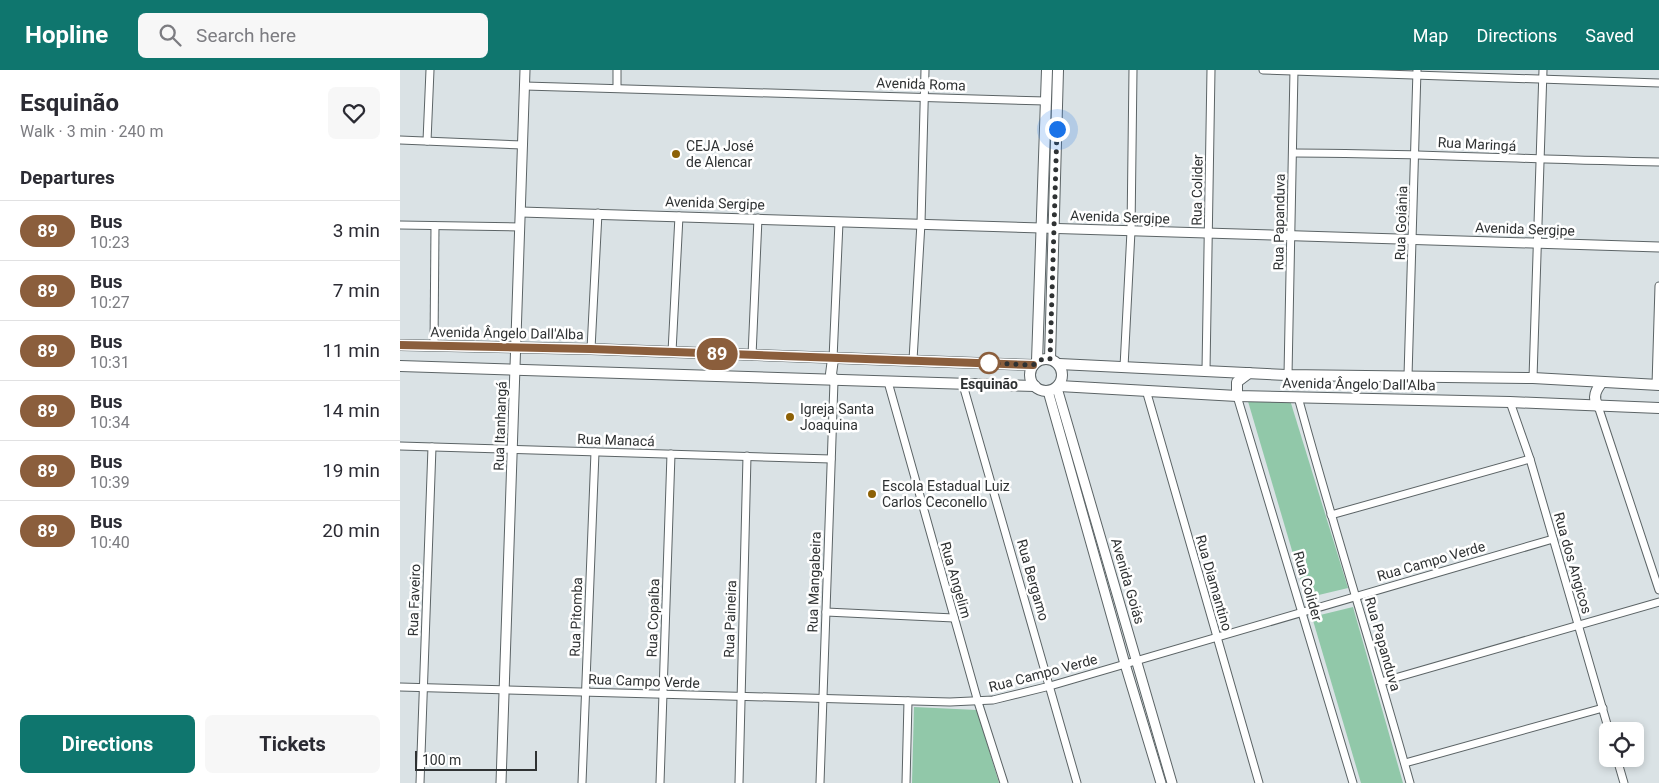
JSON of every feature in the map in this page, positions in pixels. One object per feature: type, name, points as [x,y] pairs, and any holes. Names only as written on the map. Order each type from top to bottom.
[{"type":"main road","points":[[1034,386],[1030,374],[1035,363],[1048,70]]},
{"type":"main road","points":[[400,366],[1055,388],[1062,376],[1055,362],[1054,228],[1058,70]]},
{"type":"main road","name":"Avenida Ângelo Dall'Alba","points":[[400,345],[591,349],[833,359],[1035,363]]},
{"type":"main road","points":[[833,359],[831,374],[834,381]]},
{"type":"main road","points":[[1035,363],[1055,362]]},
{"type":"main road","name":"Avenida Ângelo Dall'Alba","points":[[1055,362],[1288,375],[1533,378],[1657,385]]},
{"type":"main road","points":[[1237,396],[1237,382],[1249,373]]},
{"type":"main road","points":[[1598,406],[1595,393],[1602,382]]},
{"type":"main road","name":"Avenida Ângelo Dall'Alba","points":[[1055,388],[1146,390],[1237,396],[1510,402],[1659,408]]},
{"type":"street","points":[[427,141],[430,70]]},
{"type":"street","name":"Rua Itanhangá","points":[[501,783],[513,450],[514,348],[521,212],[525,70]]},
{"type":"street","points":[[616,88],[617,70]]},
{"type":"street","points":[[913,360],[921,223],[925,70]]},
{"type":"street","points":[[1124,367],[1131,231],[1133,70]]},
{"type":"street","name":"Rua Colider","points":[[1206,370],[1211,70]]},
{"type":"street","points":[[1263,70],[1417,73],[1543,81],[1659,83]]},
{"type":"street","points":[[1533,378],[1543,70]]},
{"type":"street","name":"Rua Papanduva","points":[[1288,375],[1294,152],[1294,71]]},
{"type":"street","name":"Rua Goiânia","points":[[1408,376],[1417,73]]},
{"type":"street","name":"Avenida Roma","points":[[524,86],[925,96],[1046,101]]},
{"type":"street","points":[[400,140],[523,145]]},
{"type":"street","name":"Rua Maringá","points":[[1294,152],[1415,153],[1540,160],[1659,162]]},
{"type":"street","name":"Avenida Sergipe","points":[[521,212],[1659,246]]},
{"type":"street","points":[[591,349],[598,213]]},
{"type":"street","points":[[672,352],[678,216]]},
{"type":"street","points":[[752,356],[758,218]]},
{"type":"street","points":[[833,359],[839,222]]},
{"type":"street","points":[[400,225],[520,226]]},
{"type":"street","points":[[434,346],[435,226]]},
{"type":"street","points":[[1657,385],[1659,286]]},
{"type":"street","name":"Rua Mangabeira","points":[[820,783],[834,381]]},
{"type":"street","name":"Rua Angelim","points":[[888,382],[978,702],[1004,783]]},
{"type":"street","name":"Rua Bergamo","points":[[964,385],[1077,783]]},
{"type":"street","name":"Avenida Goiás","points":[[1055,388],[1172,783]]},
{"type":"street","name":"Avenida Goiás","points":[[1055,388],[1125,664],[1161,783]]},
{"type":"street","name":"Rua Diamantino","points":[[1146,390],[1259,783]]},
{"type":"street","name":"Rua Colider","points":[[1237,396],[1353,783]]},
{"type":"street","name":"Rua Papanduva","points":[[1298,397],[1330,515],[1356,596],[1410,783]]},
{"type":"street","name":"Rua dos Angicos","points":[[1510,402],[1530,459],[1607,722]]},
{"type":"street","points":[[1598,406],[1659,590]]},
{"type":"street","name":"Rua Manacá","points":[[400,446],[831,459]]},
{"type":"street","name":"Rua Faveiro","points":[[420,783],[432,447]]},
{"type":"street","name":"Rua Pitomba","points":[[582,783],[595,452]]},
{"type":"street","name":"Rua Copaíba","points":[[660,783],[671,454]]},
{"type":"street","name":"Rua Paineira","points":[[739,783],[747,456]]},
{"type":"street","points":[[1330,515],[1530,459]]},
{"type":"street","name":"Rua Campo Verde","points":[[400,687],[908,701],[978,702],[994,700],[1050,686],[1553,539]]},
{"type":"street","points":[[1381,682],[1659,602]]},
{"type":"street","points":[[826,612],[954,618]]},
{"type":"street","points":[[906,783],[908,701]]},
{"type":"street","points":[[1405,763],[1603,708]]},
{"type":"street","points":[[1619,767],[1624,783]]},
{"type":"green space","points":[[1247,398],[1290,400],[1348,588],[1306,598]]},
{"type":"green space","points":[[1353,607],[1403,783],[1361,783],[1312,617]]},
{"type":"green space","points":[[914,707],[977,710],[999,783],[912,783]]},
{"type":"bus line","name":"89","points":[[400,345],[591,349],[1033,365]]},
{"type":"place","name":"CEJA José de Alencar","points":[[676,154]]},
{"type":"place","name":"Esquinão","points":[[989,363]]},
{"type":"place","name":"Igreja Santa Joaquina","points":[[790,417]]},
{"type":"place","name":"Escola Estadual Luiz Carlos Ceconello","points":[[872,494]]},
{"type":"route","points":[[989,363],[1033,365],[1037,361],[1050,359],[1057,129]]}]
